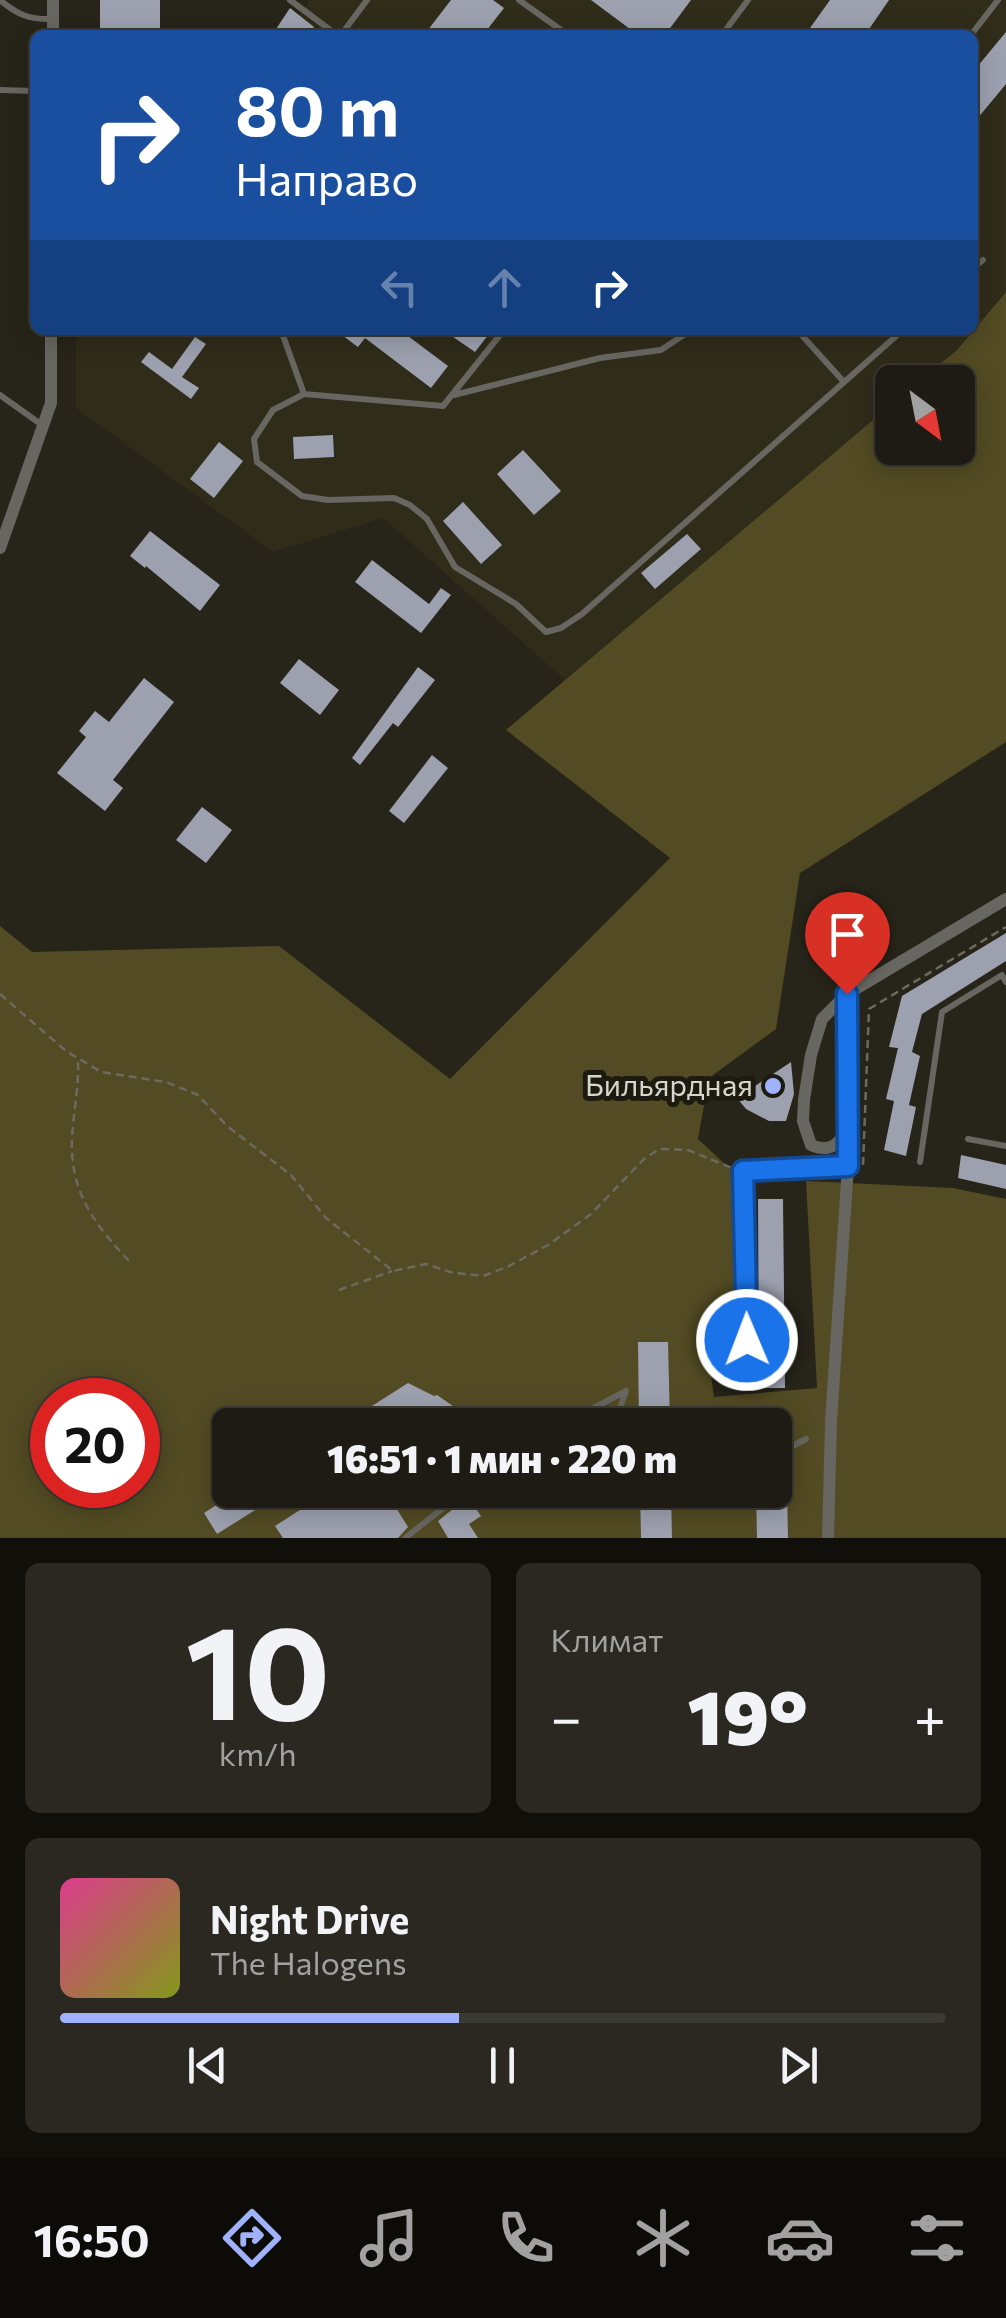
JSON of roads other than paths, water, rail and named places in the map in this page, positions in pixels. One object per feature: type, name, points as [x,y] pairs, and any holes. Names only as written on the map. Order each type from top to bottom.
[{"type":"street","points":[[53,0],[53,30]]},
{"type":"street","points":[[0,547],[51,403],[51,335]]},
{"type":"street","points":[[847,1129],[832,1148],[820,1149],[812,1145],[803,1122],[807,1074],[822,1019],[847,994],[1006,899]]},
{"type":"street","points":[[828,1538],[831,1422],[848,1166],[847,994]]},
{"type":"lane","points":[[0,0],[16,14],[33,20],[53,19]]},
{"type":"lane","points":[[290,0],[332,30]]},
{"type":"lane","points":[[343,30],[367,0]]},
{"type":"lane","points":[[519,0],[561,30]]},
{"type":"lane","points":[[726,30],[748,0]]},
{"type":"lane","points":[[976,30],[998,0]]},
{"type":"lane","points":[[0,90],[30,91]]},
{"type":"lane","points":[[978,264],[983,260]]},
{"type":"lane","points":[[283,335],[304,394]]},
{"type":"lane","points":[[500,335],[443,406],[304,394],[273,410],[254,439],[256,462],[302,496],[328,500],[394,498],[410,505],[427,519],[455,567],[516,604],[546,632],[561,628],[582,614],[897,335]]},
{"type":"lane","points":[[451,396],[600,358],[661,350],[684,335]]},
{"type":"lane","points":[[802,335],[844,382]]},
{"type":"lane","points":[[0,395],[43,426]]},
{"type":"lane","points":[[920,1162],[942,1012],[1002,975],[1006,982]]},
{"type":"lane","points":[[968,1139],[1006,1146]]},
{"type":"lane","points":[[747,1369],[743,1171],[848,1166]]},
{"type":"lane","points":[[594,1408],[626,1391],[620,1408]]},
{"type":"lane","points":[[792,1446],[806,1439]]},
{"type":"lane","points":[[405,1538],[443,1508]]},
{"type":"place","name":"Бильярдная","points":[[773,1086]]}]
